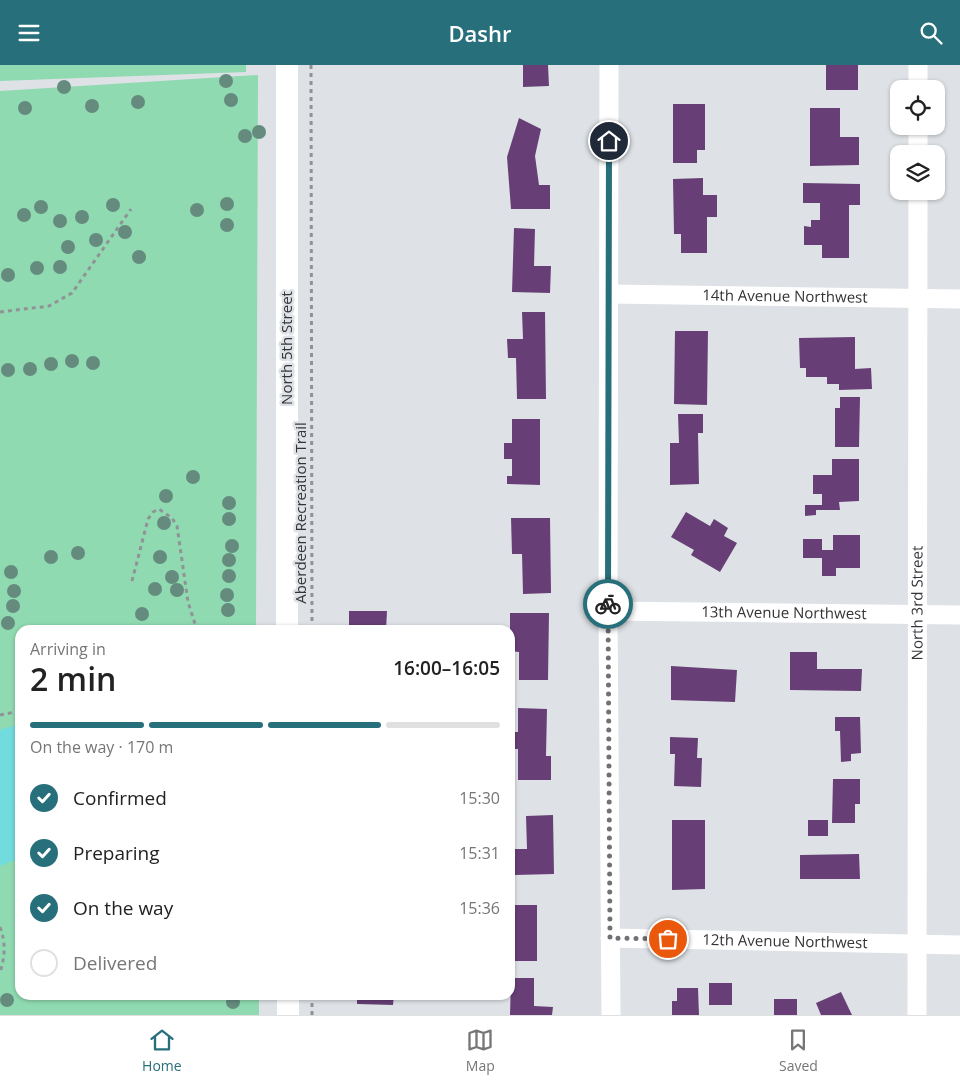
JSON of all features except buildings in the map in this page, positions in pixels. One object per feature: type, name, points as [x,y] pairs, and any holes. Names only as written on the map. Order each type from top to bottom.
[{"type":"street","name":"North 5th Street","points":[[287,65],[287,625]]},
{"type":"street","points":[[609,65],[608,611],[611,1015]]},
{"type":"street","points":[[918,65],[918,80]]},
{"type":"street","name":"North 3rd Street","points":[[917,1015],[919,615],[918,200]]},
{"type":"street","name":"14th Avenue Northwest","points":[[609,294],[960,299]]},
{"type":"street","name":"13th Avenue Northwest","points":[[608,611],[960,615]]},
{"type":"street","name":"12th Avenue Northwest","points":[[610,938],[960,945]]},
{"type":"street","points":[[288,1000],[288,1015]]},
{"type":"path","name":"Aberdeen Recreation Trail","points":[[311,65],[312,625]]},
{"type":"path","points":[[0,312],[50,306],[72,293],[131,209]]},
{"type":"path","points":[[132,581],[148,519],[153,512],[159,509],[172,518],[177,526],[188,602],[195,625]]},
{"type":"path","points":[[0,715],[15,712]]},
{"type":"path","points":[[0,927],[3,935],[5,956],[0,972]]},
{"type":"path","points":[[312,1000],[312,1015]]},
{"type":"green space","points":[[0,65],[246,65],[246,72],[0,81]]},
{"type":"green space","points":[[258,75],[256,625],[15,625],[15,1000],[259,1000],[259,1015],[0,1015],[0,91]]},
{"type":"water","points":[[15,726],[15,860],[0,866],[0,730]]},
{"type":"way so far","points":[[608,604],[610,938],[668,939]]},
{"type":"route","points":[[608,604],[609,141]]}]
